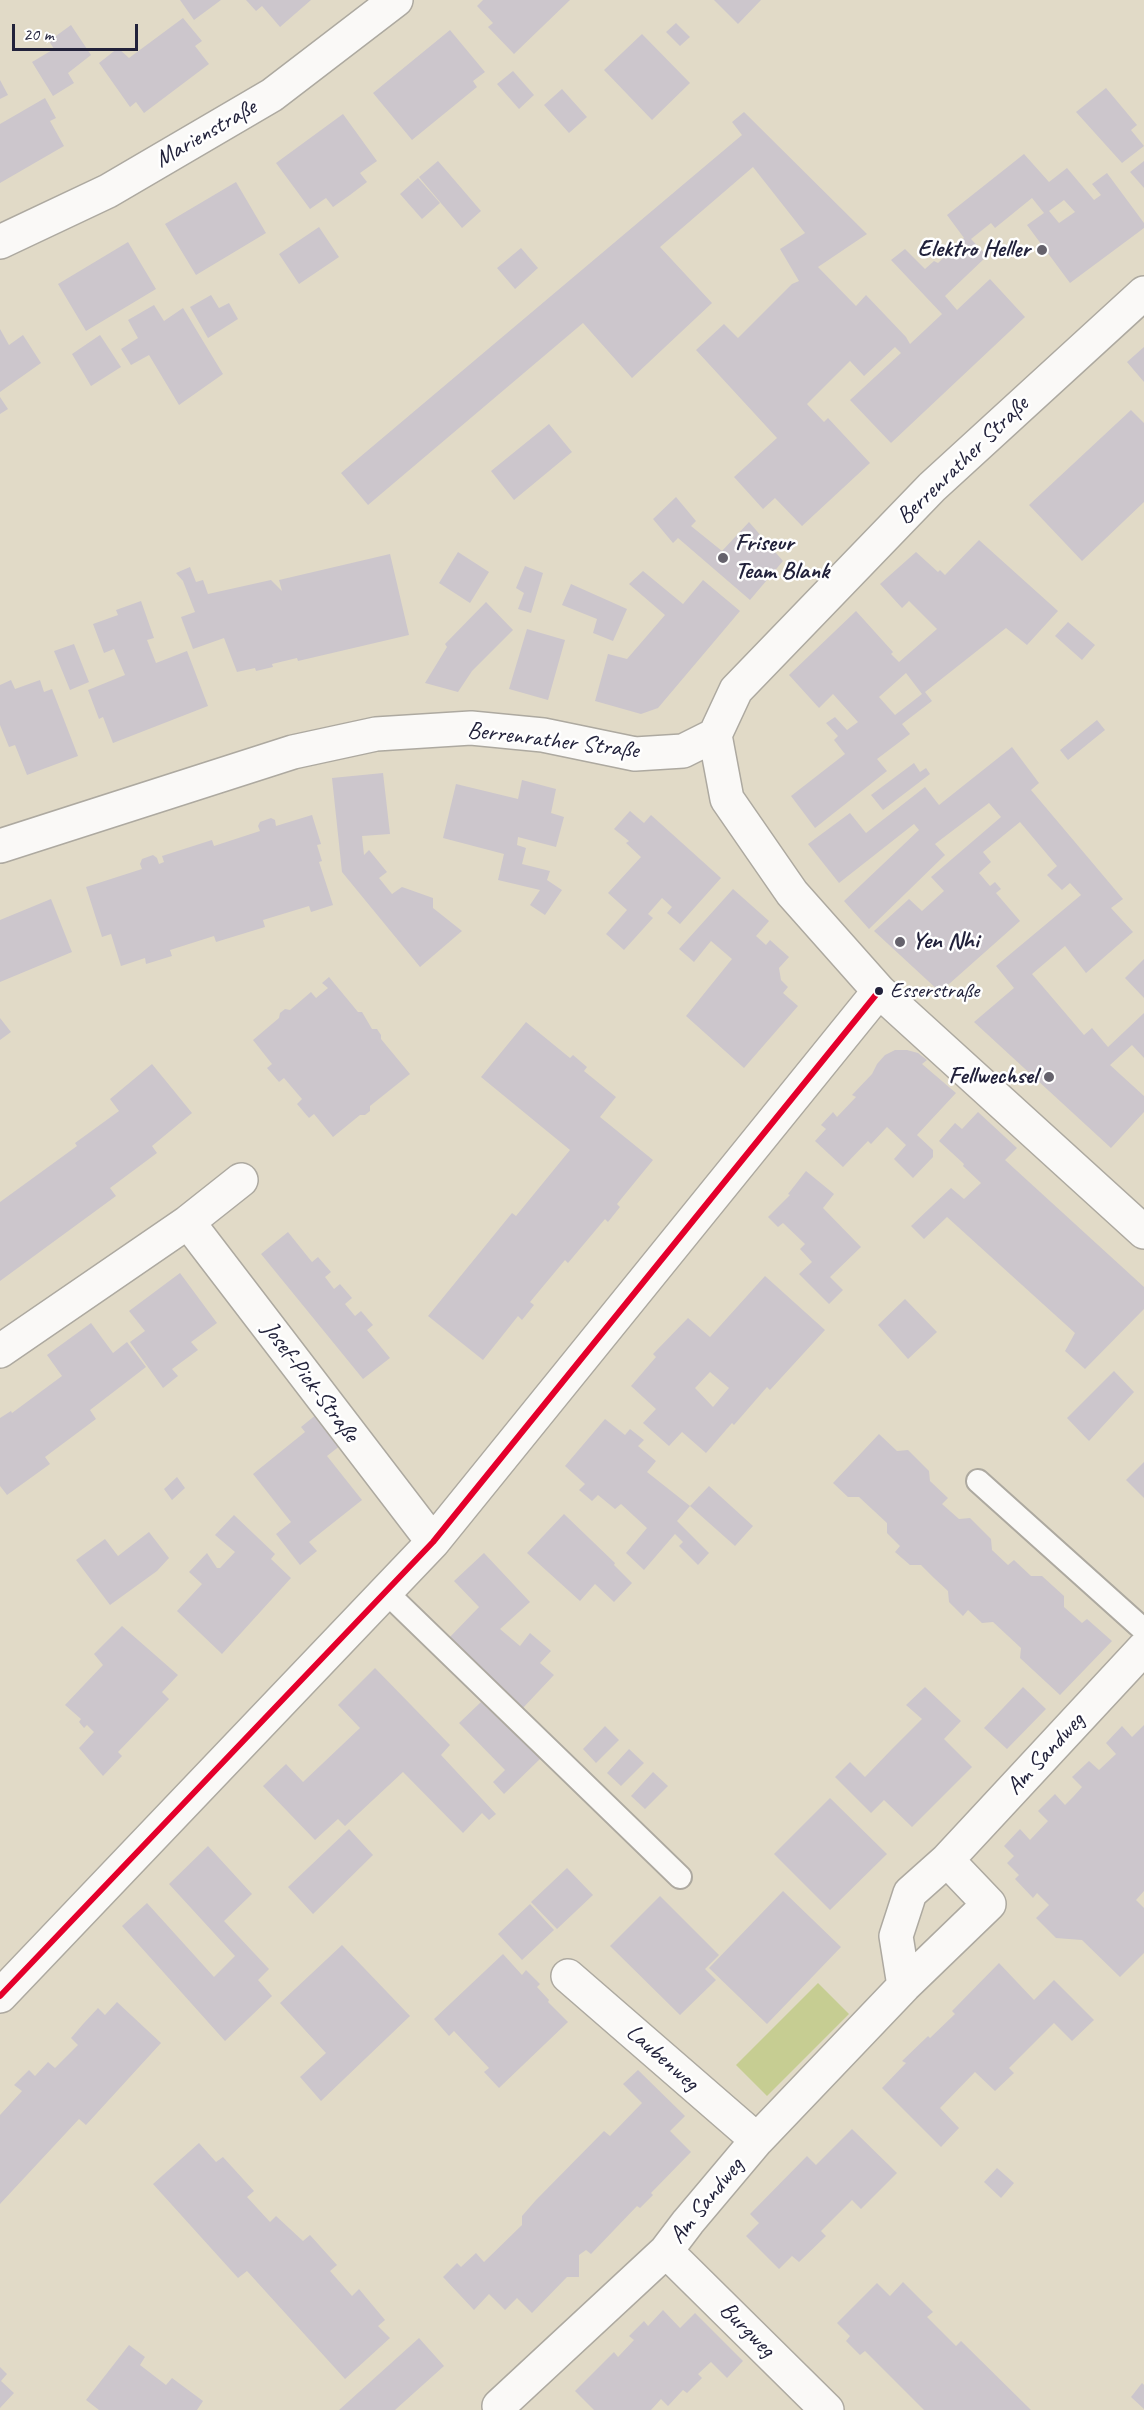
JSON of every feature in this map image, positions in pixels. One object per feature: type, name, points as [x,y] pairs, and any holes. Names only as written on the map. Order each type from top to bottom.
[{"type":"street","name":"Marienstraße","points":[[0,242],[108,191],[272,95],[396,0]]},
{"type":"street","name":"Berrenrather Straße","points":[[3,839],[293,752],[376,734],[471,728],[543,735],[635,754],[683,751],[715,735],[736,690],[932,487],[1144,293]]},
{"type":"street","points":[[715,735],[727,799],[792,893],[879,991],[1144,1232]]},
{"type":"street","points":[[0,1996],[387,1593],[433,1542],[879,991]]},
{"type":"street","points":[[0,1351],[188,1222],[241,1180]]},
{"type":"street","name":"Josef-Pick-Straße","points":[[188,1222],[433,1542]]},
{"type":"street","name":"Am Sandweg","points":[[904,1986],[896,1936],[910,1893],[947,1860],[1144,1648]]},
{"type":"street","name":"Am Sandweg","points":[[498,2409],[666,2251],[757,2140],[904,1986],[989,1904],[947,1860]]},
{"type":"street","name":"Laubenweg","points":[[568,1976],[757,2140]]},
{"type":"street","name":"Burgweg","points":[[666,2251],[827,2410]]},
{"type":"lane","points":[[978,1481],[1144,1630]]},
{"type":"lane","points":[[387,1593],[680,1877]]},
{"type":"green space","points":[[818,1983],[849,2014],[767,2096],[736,2065]]},
{"type":"building","points":[[180,0],[221,0],[194,20]]},
{"type":"building","points":[[246,0],[311,0],[280,27],[262,6],[256,11]]},
{"type":"building","points":[[483,0],[570,0],[514,54],[488,27],[493,23],[477,6]]},
{"type":"building","points":[[714,0],[761,0],[738,24]]},
{"type":"building","points":[[183,18],[202,41],[195,46],[209,64],[144,113],[136,102],[130,107],[99,63],[118,48],[129,58]]},
{"type":"building","points":[[676,23],[690,37],[680,46],[666,32]]},
{"type":"building","points":[[71,25],[91,55],[68,73],[74,83],[53,96],[32,62],[54,49],[49,41]]},
{"type":"building","points":[[450,30],[485,72],[473,81],[477,87],[412,140],[373,93]]},
{"type":"building","points":[[642,34],[690,83],[652,120],[604,70]]},
{"type":"building","points":[[513,71],[534,95],[519,109],[497,84]]},
{"type":"building","points":[[0,80],[8,95],[0,99]]},
{"type":"building","points":[[1106,88],[1137,125],[1131,130],[1144,146],[1122,163],[1076,112]]},
{"type":"building","points":[[562,89],[587,117],[569,133],[544,105]]},
{"type":"building","points":[[45,98],[56,118],[50,121],[64,146],[0,183],[0,124]]},
{"type":"building","points":[[744,112],[867,234],[818,267],[856,306],[866,295],[910,344],[942,314],[891,260],[905,249],[925,269],[934,261],[938,263],[964,238],[947,215],[1024,154],[1049,182],[1067,168],[1094,200],[1101,195],[1092,184],[1107,173],[1144,223],[1144,228],[1070,283],[1027,225],[1044,213],[1032,198],[995,228],[991,223],[971,239],[987,256],[945,296],[957,310],[990,279],[1025,317],[891,443],[850,400],[901,353],[895,347],[864,376],[850,361],[807,404],[824,422],[828,418],[870,463],[802,526],[775,498],[763,509],[734,477],[777,438],[696,350],[724,324],[738,338],[792,284],[799,281],[780,249],[805,233],[753,167],[660,247],[712,303],[632,378],[583,323],[368,505],[341,473],[742,135],[732,122]],"holes":[[[1064,200],[1075,212],[1059,223],[1049,211]]]},
{"type":"building","points":[[343,114],[377,161],[360,173],[367,182],[350,195],[333,207],[326,198],[310,209],[276,163]]},
{"type":"building","points":[[438,161],[481,211],[462,228],[419,177]]},
{"type":"building","points":[[1144,161],[1144,188],[1130,172]]},
{"type":"building","points":[[418,178],[440,203],[422,219],[400,194]]},
{"type":"building","points":[[236,182],[266,233],[196,275],[165,224]]},
{"type":"building","points":[[319,227],[339,257],[299,284],[279,254]]},
{"type":"building","points":[[128,242],[156,289],[86,331],[58,284]]},
{"type":"building","points":[[521,248],[538,268],[515,289],[497,268]]},
{"type":"building","points":[[211,295],[219,308],[229,303],[238,319],[208,338],[190,307]]},
{"type":"building","points":[[154,305],[164,321],[183,308],[223,374],[179,405],[149,355],[131,365],[121,349],[138,338],[128,320]]},
{"type":"building","points":[[0,329],[9,345],[23,335],[41,363],[0,392]]},
{"type":"building","points":[[100,335],[121,367],[91,386],[72,354]]},
{"type":"building","points":[[1144,347],[1144,382],[1127,362]]},
{"type":"building","points":[[0,397],[8,409],[0,414]]},
{"type":"building","points":[[1131,410],[1144,423],[1144,502],[1082,561],[1029,505]]},
{"type":"building","points":[[549,424],[572,452],[514,500],[491,471]]},
{"type":"building","points":[[676,497],[696,521],[691,526],[722,551],[749,522],[783,561],[750,600],[678,538],[673,543],[653,519]]},
{"type":"building","points":[[979,540],[1058,611],[1027,645],[1006,628],[925,692],[932,701],[902,724],[910,734],[877,759],[887,771],[815,828],[791,796],[845,754],[834,740],[838,736],[826,723],[835,717],[847,730],[858,722],[833,694],[819,708],[789,675],[856,611],[893,652],[891,654],[899,662],[937,629],[909,601],[902,608],[880,584],[916,552],[938,572],[940,570],[945,575]],"holes":[[[906,673],[922,694],[895,715],[879,697]]]},
{"type":"building","points":[[458,552],[489,572],[470,603],[439,583]]},
{"type":"building","points":[[390,554],[409,635],[298,661],[297,658],[272,664],[273,667],[256,671],[255,668],[237,672],[224,638],[193,649],[181,617],[195,612],[183,581],[176,573],[190,567],[196,582],[203,580],[208,594],[271,580],[282,591],[279,580]]},
{"type":"building","points":[[525,566],[543,573],[531,613],[518,609],[524,593],[516,588]]},
{"type":"building","points":[[643,571],[683,604],[703,580],[740,611],[658,708],[641,714],[595,701],[608,654],[627,659],[665,615],[629,584]]},
{"type":"building","points":[[571,584],[627,609],[613,641],[593,633],[597,619],[562,605]]},
{"type":"building","points":[[141,601],[154,638],[147,640],[156,663],[187,651],[208,706],[113,743],[103,717],[99,719],[88,690],[125,675],[114,649],[104,653],[93,624],[118,615],[116,610]]},
{"type":"building","points":[[486,602],[513,630],[472,671],[458,692],[425,683],[447,647],[445,644]]},
{"type":"building","points":[[1068,622],[1095,645],[1082,660],[1055,636]]},
{"type":"building","points":[[527,629],[565,640],[548,700],[509,689]]},
{"type":"building","points":[[74,644],[89,682],[70,690],[54,651]]},
{"type":"building","points":[[11,680],[15,689],[40,680],[44,692],[52,689],[78,756],[27,775],[15,745],[9,747],[0,725],[0,685]]},
{"type":"building","points":[[1097,720],[1105,730],[1068,760],[1060,750]]},
{"type":"building","points":[[1012,747],[1039,783],[1031,790],[1123,899],[1111,908],[1133,932],[1086,973],[1065,946],[1032,974],[1084,1035],[1092,1028],[1108,1047],[1144,1013],[1144,1058],[1132,1045],[1110,1065],[1144,1096],[1144,1112],[1111,1148],[974,1022],[1014,988],[996,966],[1081,895],[1070,883],[1062,890],[1047,875],[1057,866],[1020,822],[983,852],[991,862],[979,873],[990,886],[995,882],[1001,889],[996,893],[1020,921],[940,992],[874,931],[909,899],[922,911],[944,891],[931,877],[1001,817],[989,803],[935,844],[945,855],[869,929],[844,901],[919,830],[914,824],[839,883],[808,844],[850,813],[866,833],[925,787],[939,805]]},
{"type":"building","points":[[914,763],[920,772],[926,768],[930,774],[883,810],[871,795]]},
{"type":"building","points":[[383,773],[390,834],[362,836],[364,855],[369,850],[387,872],[379,878],[392,894],[402,887],[433,898],[433,908],[462,931],[420,967],[342,872],[332,778]]},
{"type":"building","points":[[522,780],[556,789],[551,813],[564,817],[556,847],[518,837],[517,845],[526,848],[522,864],[550,871],[547,880],[562,890],[545,915],[530,905],[540,890],[498,880],[504,854],[443,838],[456,784],[518,799]]},
{"type":"building","points":[[630,811],[644,823],[651,815],[721,878],[680,924],[667,913],[672,907],[662,898],[648,914],[653,918],[624,950],[606,934],[627,910],[608,893],[641,857],[626,843],[629,841],[614,829]]},
{"type":"building","points":[[312,815],[321,844],[317,845],[322,861],[319,862],[333,905],[311,912],[309,906],[263,920],[265,927],[216,942],[214,936],[170,950],[172,956],[146,964],[145,958],[121,966],[111,934],[102,937],[86,887],[142,869],[140,864],[142,859],[153,855],[159,864],[164,862],[162,856],[212,840],[214,846],[260,831],[258,826],[260,822],[271,818],[275,820],[276,826]]},
{"type":"building","points":[[733,889],[769,921],[756,936],[766,945],[770,940],[789,957],[779,968],[781,980],[788,987],[783,993],[798,1006],[744,1068],[686,1016],[732,959],[711,941],[694,962],[679,949]]},
{"type":"building","points":[[51,899],[72,952],[0,982],[0,920]]},
{"type":"building","points":[[1144,959],[1144,998],[1125,978]]},
{"type":"building","points":[[329,977],[358,1012],[362,1012],[372,1029],[377,1029],[381,1039],[410,1074],[370,1106],[370,1111],[365,1115],[360,1115],[333,1137],[314,1114],[309,1118],[297,1104],[302,1099],[284,1078],[279,1082],[267,1068],[272,1064],[253,1040],[279,1018],[280,1013],[285,1009],[290,1010],[311,992],[316,998],[328,988],[322,983]]},
{"type":"building","points":[[0,1018],[11,1032],[0,1040]]},
{"type":"building","points":[[526,1022],[570,1058],[573,1055],[587,1067],[584,1071],[616,1097],[600,1117],[653,1160],[617,1204],[620,1207],[608,1222],[605,1219],[568,1263],[565,1260],[530,1302],[534,1305],[522,1320],[518,1316],[483,1360],[428,1316],[512,1213],[516,1216],[570,1150],[481,1077]]},
{"type":"building","points":[[895,1050],[918,1053],[927,1060],[922,1064],[956,1093],[917,1135],[933,1150],[933,1157],[913,1178],[894,1159],[906,1145],[887,1127],[871,1144],[868,1141],[843,1167],[815,1141],[826,1129],[821,1125],[833,1112],[837,1117],[856,1097],[852,1095],[872,1074],[877,1064],[885,1055]]},
{"type":"building","points":[[152,1064],[192,1113],[152,1146],[157,1153],[110,1188],[116,1196],[0,1281],[0,1202],[77,1146],[75,1143],[119,1111],[110,1099]]},
{"type":"building","points":[[978,1112],[1017,1148],[1005,1160],[1144,1287],[1144,1309],[1085,1369],[1065,1351],[1075,1333],[947,1217],[924,1239],[911,1226],[951,1188],[964,1199],[981,1183],[939,1141],[955,1123],[962,1129]]},
{"type":"building","points":[[806,1171],[834,1194],[823,1208],[861,1247],[830,1277],[843,1290],[829,1304],[799,1274],[812,1262],[800,1249],[805,1244],[783,1223],[778,1227],[768,1217],[790,1195],[788,1194]]},
{"type":"building","points":[[288,1232],[312,1262],[318,1257],[331,1272],[325,1277],[334,1289],[340,1284],[352,1298],[345,1304],[355,1316],[361,1311],[373,1325],[367,1330],[390,1358],[363,1379],[261,1254]]},
{"type":"building","points":[[180,1273],[217,1323],[191,1342],[198,1350],[172,1369],[178,1376],[163,1388],[130,1342],[145,1331],[129,1311]]},
{"type":"building","points":[[765,1276],[825,1330],[770,1390],[767,1387],[706,1453],[682,1432],[669,1446],[643,1423],[656,1409],[631,1386],[656,1357],[653,1354],[688,1318],[710,1337]],"holes":[[[710,1372],[729,1388],[713,1407],[695,1388]]]},
{"type":"building","points":[[905,1299],[937,1332],[908,1359],[878,1325]]},
{"type":"building","points":[[91,1323],[113,1353],[127,1342],[146,1367],[90,1410],[96,1419],[45,1457],[50,1464],[7,1495],[0,1486],[0,1418],[11,1411],[12,1413],[62,1376],[47,1355]]},
{"type":"building","points":[[1114,1371],[1134,1392],[1089,1441],[1067,1418]]},
{"type":"building","points":[[317,1414],[341,1445],[327,1456],[362,1500],[309,1542],[317,1551],[300,1565],[276,1534],[291,1522],[253,1474],[305,1432],[301,1427]]},
{"type":"building","points":[[605,1419],[625,1435],[630,1429],[644,1440],[638,1446],[656,1461],[647,1472],[690,1506],[677,1521],[709,1553],[698,1565],[679,1546],[683,1542],[675,1534],[644,1570],[626,1553],[647,1528],[621,1504],[615,1509],[598,1495],[592,1501],[579,1490],[585,1484],[565,1466]]},
{"type":"building","points":[[879,1434],[897,1451],[908,1450],[929,1471],[930,1481],[948,1498],[942,1504],[959,1519],[970,1518],[991,1539],[992,1550],[1008,1565],[1014,1560],[1031,1576],[1042,1576],[1064,1596],[1064,1607],[1082,1623],[1087,1619],[1112,1641],[1060,1695],[1020,1658],[1021,1648],[993,1622],[982,1623],[968,1610],[963,1616],[949,1602],[948,1591],[921,1565],[910,1565],[895,1552],[900,1546],[887,1533],[887,1523],[859,1497],[848,1497],[833,1483]]},
{"type":"building","points":[[1144,1462],[1144,1498],[1126,1480]]},
{"type":"building","points":[[177,1477],[185,1488],[172,1500],[164,1489]]},
{"type":"building","points":[[709,1486],[753,1526],[735,1546],[690,1506]]},
{"type":"building","points":[[564,1514],[615,1563],[614,1565],[632,1583],[614,1602],[595,1584],[580,1601],[527,1553]]},
{"type":"building","points":[[234,1515],[275,1554],[271,1559],[291,1578],[222,1654],[177,1611],[202,1584],[189,1572],[207,1553],[217,1568],[220,1568],[235,1552],[215,1535]]},
{"type":"building","points":[[149,1532],[169,1558],[157,1571],[110,1605],[76,1560],[105,1539],[118,1556]]},
{"type":"building","points":[[484,1553],[530,1602],[500,1629],[520,1646],[530,1633],[551,1651],[540,1663],[554,1675],[522,1709],[449,1638],[479,1607],[454,1581]]},
{"type":"building","points":[[122,1626],[178,1675],[162,1692],[169,1699],[118,1752],[122,1756],[103,1776],[79,1748],[94,1732],[87,1725],[84,1728],[79,1722],[81,1719],[65,1705],[103,1665],[94,1654]]},
{"type":"building","points":[[375,1668],[450,1745],[441,1755],[496,1814],[489,1820],[482,1813],[463,1833],[403,1772],[345,1826],[338,1819],[315,1840],[263,1786],[286,1764],[303,1782],[360,1728],[338,1705]]},
{"type":"building","points":[[925,1687],[961,1721],[944,1739],[972,1767],[912,1827],[884,1800],[871,1813],[835,1777],[850,1762],[865,1777],[922,1719],[906,1705]]},
{"type":"building","points":[[1023,1687],[1046,1709],[1007,1749],[984,1728]]},
{"type":"building","points":[[481,1702],[541,1758],[504,1794],[493,1782],[505,1770],[459,1723]]},
{"type":"building","points":[[1144,1725],[1144,1891],[1136,1900],[1144,1908],[1144,1953],[1120,1977],[1082,1940],[1056,1938],[1036,1918],[1049,1905],[1037,1893],[1033,1898],[1015,1879],[1019,1875],[1007,1863],[1014,1856],[1004,1846],[1020,1829],[1030,1840],[1048,1821],[1038,1811],[1055,1794],[1065,1805],[1082,1787],[1072,1777],[1089,1761],[1099,1770],[1116,1754],[1106,1743],[1122,1726],[1132,1737]]},
{"type":"building","points":[[605,1726],[619,1740],[596,1763],[583,1749]]},
{"type":"building","points":[[629,1749],[644,1763],[621,1786],[607,1773]]},
{"type":"building","points":[[653,1772],[668,1786],[645,1809],[631,1796]]},
{"type":"building","points":[[830,1798],[887,1854],[830,1910],[774,1854]]},
{"type":"building","points":[[349,1829],[373,1855],[313,1914],[288,1887]]},
{"type":"building","points":[[208,1846],[252,1894],[224,1921],[269,1969],[258,1980],[272,1996],[225,2041],[122,1926],[147,1903],[214,1977],[235,1956],[169,1884]]},
{"type":"building","points":[[567,1868],[593,1895],[557,1929],[531,1902]]},
{"type":"building","points":[[783,1891],[841,1947],[767,2024],[709,1968]]},
{"type":"building","points":[[660,1896],[719,1955],[705,1969],[716,1980],[680,2015],[610,1946]]},
{"type":"building","points":[[530,1904],[554,1930],[522,1960],[498,1934]]},
{"type":"building","points":[[342,1945],[410,2016],[321,2101],[300,2077],[326,2053],[280,2003]]},
{"type":"building","points":[[503,1954],[522,1975],[526,1970],[540,1984],[537,1987],[549,2000],[548,2002],[568,2022],[499,2088],[484,2072],[489,2068],[454,2031],[449,2036],[434,2019]]},
{"type":"building","points":[[999,1963],[1034,2000],[1054,1980],[1094,2020],[1072,2041],[1054,2023],[1009,2068],[1014,2073],[995,2091],[975,2072],[940,2108],[959,2128],[941,2147],[882,2088],[906,2063],[902,2061],[955,2014],[952,2011]]},
{"type":"building","points":[[117,2002],[161,2043],[86,2125],[79,2119],[0,2204],[0,2115],[22,2091],[14,2085],[29,2070],[35,2076],[48,2062],[55,2068],[78,2045],[71,2038],[98,2008],[105,2015]]},
{"type":"building","points":[[638,2070],[685,2116],[670,2131],[691,2152],[651,2193],[653,2195],[640,2208],[637,2206],[591,2254],[586,2250],[579,2255],[579,2277],[567,2277],[532,2313],[517,2298],[505,2310],[489,2294],[474,2310],[443,2277],[457,2263],[461,2267],[476,2253],[484,2262],[522,2225],[522,2216],[536,2200],[604,2131],[610,2136],[642,2103],[623,2084]]},
{"type":"building","points":[[852,2129],[897,2173],[861,2209],[852,2200],[821,2231],[826,2236],[799,2262],[792,2256],[779,2269],[746,2236],[759,2223],[750,2214],[807,2156],[816,2165]]},
{"type":"building","points":[[199,2143],[216,2162],[223,2157],[254,2191],[247,2197],[270,2222],[276,2216],[303,2241],[310,2235],[337,2265],[330,2271],[352,2296],[359,2289],[385,2320],[378,2326],[390,2338],[345,2379],[247,2271],[238,2278],[153,2184]]},
{"type":"building","points":[[997,2168],[1014,2183],[1001,2198],[984,2182]]},
{"type":"building","points":[[903,2282],[933,2312],[927,2317],[956,2346],[961,2341],[1031,2410],[924,2410],[865,2351],[860,2355],[846,2341],[850,2336],[837,2323],[877,2283],[890,2296]]},
{"type":"building","points":[[663,2310],[680,2328],[695,2313],[743,2361],[727,2378],[711,2362],[698,2374],[702,2378],[687,2393],[683,2390],[668,2406],[661,2399],[651,2410],[594,2410],[575,2391],[614,2352],[618,2357],[634,2340],[629,2336],[644,2321],[648,2326]]},
{"type":"building","points":[[419,2338],[444,2366],[395,2410],[339,2410]]},
{"type":"building","points":[[129,2345],[145,2357],[140,2365],[166,2385],[172,2378],[203,2401],[197,2410],[99,2410],[86,2400]]},
{"type":"building","points":[[0,2367],[7,2374],[1,2381],[14,2393],[0,2408]]},
{"type":"building","points":[[1142,2383],[1144,2385],[1144,2409],[1131,2397]]},
{"type":"transit line","points":[[0,1996],[433,1542],[879,991]]},
{"type":"place","name":"Elektro Heller","points":[[1042,250]]},
{"type":"place","name":"Friseur Team Blank","points":[[723,558]]},
{"type":"place","name":"Yen Nhi","points":[[900,942]]},
{"type":"place","name":"Esserstraße","points":[[879,991]]},
{"type":"place","name":"Fellwechsel","points":[[1049,1077]]}]
